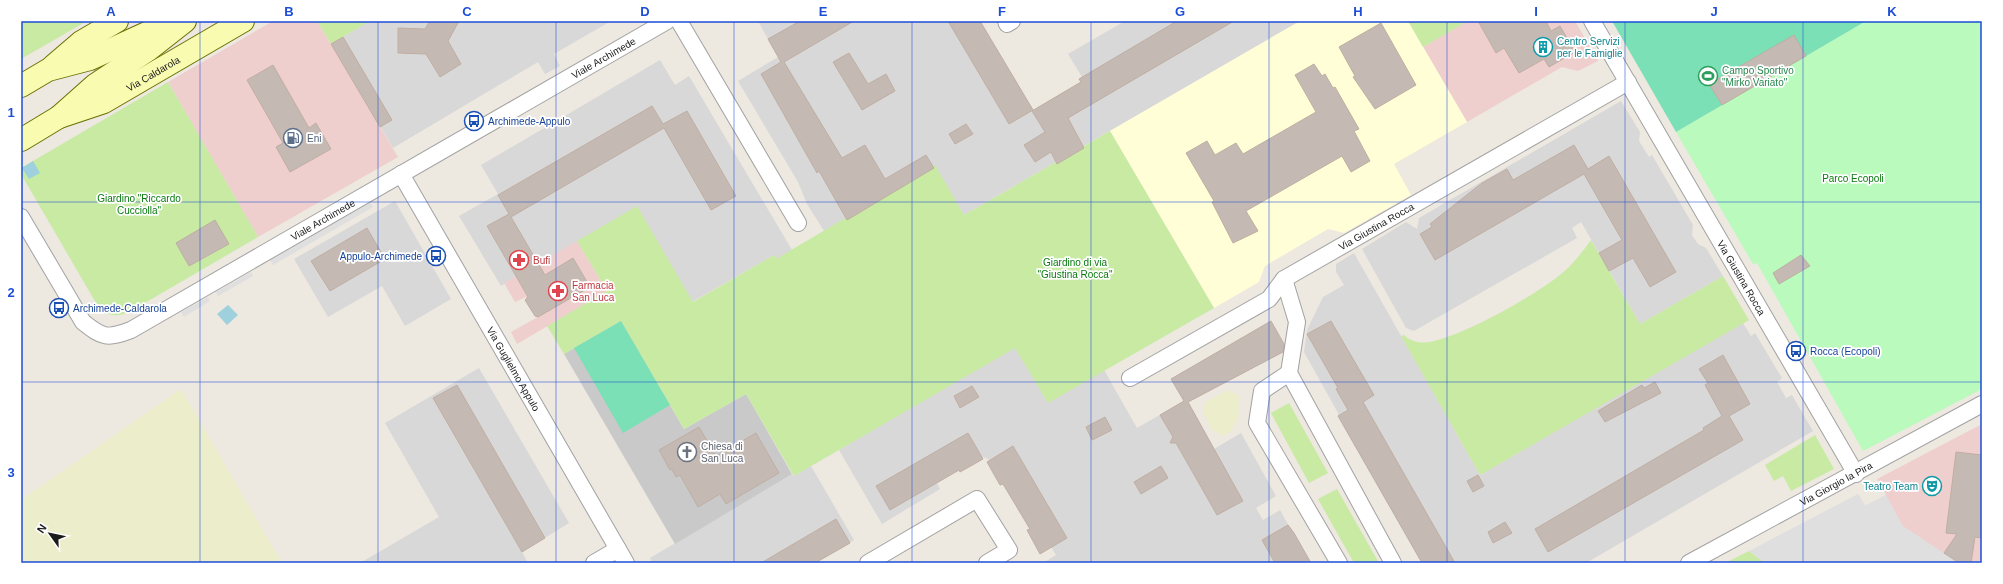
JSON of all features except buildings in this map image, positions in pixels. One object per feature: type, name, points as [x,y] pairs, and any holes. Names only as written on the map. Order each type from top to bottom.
[{"type":"street","points":[[21,86],[48,70],[81,42],[117,21]]},
{"type":"street","points":[[48,70],[90,59],[174,21]]},
{"type":"street","name":"Via Caldarola","points":[[60,117],[94,85],[148,50],[186,21]]},
{"type":"street","name":"Via Caldarola","points":[[21,140],[60,117],[104,102],[243,21]]},
{"type":"street","name":"Viale Archimede","points":[[21,217],[82,322],[96,332],[113,337],[131,330],[667,21]]},
{"type":"street","points":[[679,21],[798,223]]},
{"type":"street","points":[[1006,21],[1008,24],[1012,21]]},
{"type":"street","name":"Via Giustina Rocca","points":[[1592,21],[1856,474]]},
{"type":"street","name":"Via Giustina Rocca","points":[[1130,378],[1269,299],[1284,280],[1628,82]]},
{"type":"street","name":"Via Guglielmo Appulo","points":[[401,174],[626,563]]},
{"type":"street","points":[[1284,280],[1297,322],[1289,373],[1393,563]]},
{"type":"street","points":[[1289,373],[1262,391],[1257,423],[1339,563]]},
{"type":"street","name":"Via Giorgio la Pira","points":[[1689,563],[1856,474],[1982,404]]},
{"type":"street","points":[[868,563],[977,499],[1009,550],[987,563]]},
{"type":"street","points":[[594,563],[618,549]]},
{"type":"shaded area","name":"Eni","points":[[273,21],[317,21],[398,157],[258,237],[168,82]]},
{"type":"shaded area","points":[[370,21],[611,21],[554,54],[560,66],[545,74],[538,62],[393,148],[331,44]]},
{"type":"shaded area","points":[[758,21],[980,21],[1033,110],[1081,82],[1079,79],[1082,77],[1068,54],[1125,21],[1300,21],[964,215],[935,166],[824,231],[807,204],[798,182],[738,81],[778,57]]},
{"type":"shaded area","points":[[1300,21],[1408,21],[1467,122],[1394,164],[1411,195],[1344,233],[1328,229],[1265,266],[1259,282],[1214,308],[1110,131]]},
{"type":"shaded area","points":[[1468,21],[1575,21],[1598,61],[1578,71],[1562,67],[1467,122],[1423,47]]},
{"type":"shaded area","points":[[660,60],[675,85],[689,76],[792,250],[776,259],[774,255],[692,302],[636,207],[501,286],[459,216],[498,194],[481,165]]},
{"type":"shaded area","points":[[1621,101],[1640,132],[1639,141],[1649,157],[1652,155],[1693,225],[1692,235],[1698,244],[1706,248],[1723,276],[1640,324],[1581,222],[1572,228],[1577,238],[1414,331],[1406,328],[1362,249],[1406,222],[1417,229],[1419,218]]},
{"type":"shaded area","points":[[395,201],[451,299],[405,326],[382,286],[328,317],[294,259]]},
{"type":"shaded area","points":[[370,203],[373,207],[273,265],[270,260]]},
{"type":"shaded area","points":[[577,241],[607,291],[517,344],[511,332],[538,317],[535,316],[525,300],[526,297],[515,302],[504,283]]},
{"type":"shaded area","points":[[1354,253],[1480,475],[1743,323],[1751,336],[1755,333],[1782,378],[1777,382],[1786,398],[1792,395],[1813,431],[1586,563],[1422,563],[1338,416],[1338,413],[1304,352],[1307,330],[1323,297],[1344,285],[1336,272],[1336,264]]},
{"type":"shaded area","points":[[251,272],[253,276],[218,296],[216,292]]},
{"type":"shaded area","points":[[208,297],[210,301],[184,317],[181,312]]},
{"type":"shaded area","points":[[621,321],[684,429],[746,394],[792,474],[675,544],[564,354]]},
{"type":"shaded area","points":[[1271,321],[1287,350],[1188,402],[1214,449],[1241,433],[1276,496],[1256,508],[1263,520],[1280,510],[1309,563],[1043,563],[1056,555],[1051,547],[1043,552],[990,460],[981,456],[937,483],[940,489],[882,524],[839,450],[1015,347],[1048,403],[1104,370],[1137,428],[1184,401],[1171,379]]},
{"type":"shaded area","points":[[479,368],[569,523],[522,552],[528,563],[360,563],[439,517],[385,423]]},
{"type":"shaded area","points":[[181,389],[282,563],[21,563],[21,500]]},
{"type":"shaded area","points":[[1228,390],[1239,396],[1238,419],[1231,431],[1223,436],[1212,430],[1204,414],[1204,407],[1207,401]]},
{"type":"shaded area","name":"Teatro Team","points":[[1982,424],[1982,563],[1765,563],[1858,494],[1865,506],[1886,495],[1877,479]]},
{"type":"shaded area","points":[[811,466],[854,540],[815,563],[652,563],[650,558],[792,474],[794,476]]},
{"type":"shaded area","points":[[1858,494],[1865,506],[1886,495],[1903,526],[1959,563],[1765,563],[1749,551]]},
{"type":"green space","points":[[21,21],[87,21],[21,59]]},
{"type":"green space","points":[[317,21],[370,21],[331,44]]},
{"type":"green space","points":[[1408,21],[1468,21],[1423,47]]},
{"type":"green space","name":"Campo Sportivo \"Mirko Variato\"","points":[[1612,21],[1866,21],[1676,132]]},
{"type":"green space","name":"Parco Ecopoli","points":[[1866,21],[1982,21],[1982,389],[1863,451],[1757,263],[1753,264],[1676,132]]},
{"type":"green space","name":"Giardino \"Riccardo Cucciolla\"","points":[[168,82],[258,237],[131,311],[121,315],[112,315],[100,308],[96,303],[21,174],[21,168]]},
{"type":"green space","name":"Giardino di via \"Giustina Rocca\"","points":[[1110,131],[1214,308],[1048,403],[1015,348],[794,476],[746,394],[684,429],[621,321],[564,354],[547,326],[607,291],[577,241],[637,206],[693,302],[774,255],[776,259],[935,165],[964,215]]},
{"type":"green space","points":[[1591,240],[1640,324],[1723,276],[1749,320],[1480,475],[1401,336],[1404,335],[1415,342],[1426,343],[1459,333],[1495,316],[1530,296],[1561,274],[1575,260]]},
{"type":"green space","points":[[621,321],[670,405],[623,433],[574,348]]},
{"type":"green space","points":[[1289,403],[1328,473],[1309,483],[1271,413]]},
{"type":"green space","points":[[1815,435],[1834,469],[1791,491],[1783,476],[1774,481],[1765,465]]},
{"type":"green space","points":[[1337,489],[1379,563],[1354,563],[1318,499]]},
{"type":"green space","points":[[1749,551],[1765,563],[1725,563]]},
{"type":"water","points":[[33,161],[40,173],[29,179],[22,168]]},
{"type":"water","points":[[228,305],[238,315],[227,325],[217,314]]},
{"type":"place","name":"Centro Servizi per le Famiglie","points":[[1543,47]]},
{"type":"place","name":"Campo Sportivo \"Mirko Variato\"","points":[[1708,76]]},
{"type":"place","name":"Archimede-Appulo","points":[[474,121]]},
{"type":"place","name":"Eni","points":[[293,138]]},
{"type":"place","name":"Appulo-Archimede","points":[[436,256]]},
{"type":"place","name":"Bufi","points":[[519,260]]},
{"type":"place","name":"Farmacia San Luca","points":[[558,291]]},
{"type":"place","name":"Archimede-Caldarola","points":[[59,308]]},
{"type":"place","name":"Rocca (Ecopoli)","points":[[1796,351]]},
{"type":"place","name":"Chiesa di San Luca","points":[[687,452]]},
{"type":"place","name":"Teatro Team","points":[[1932,486]]}]
